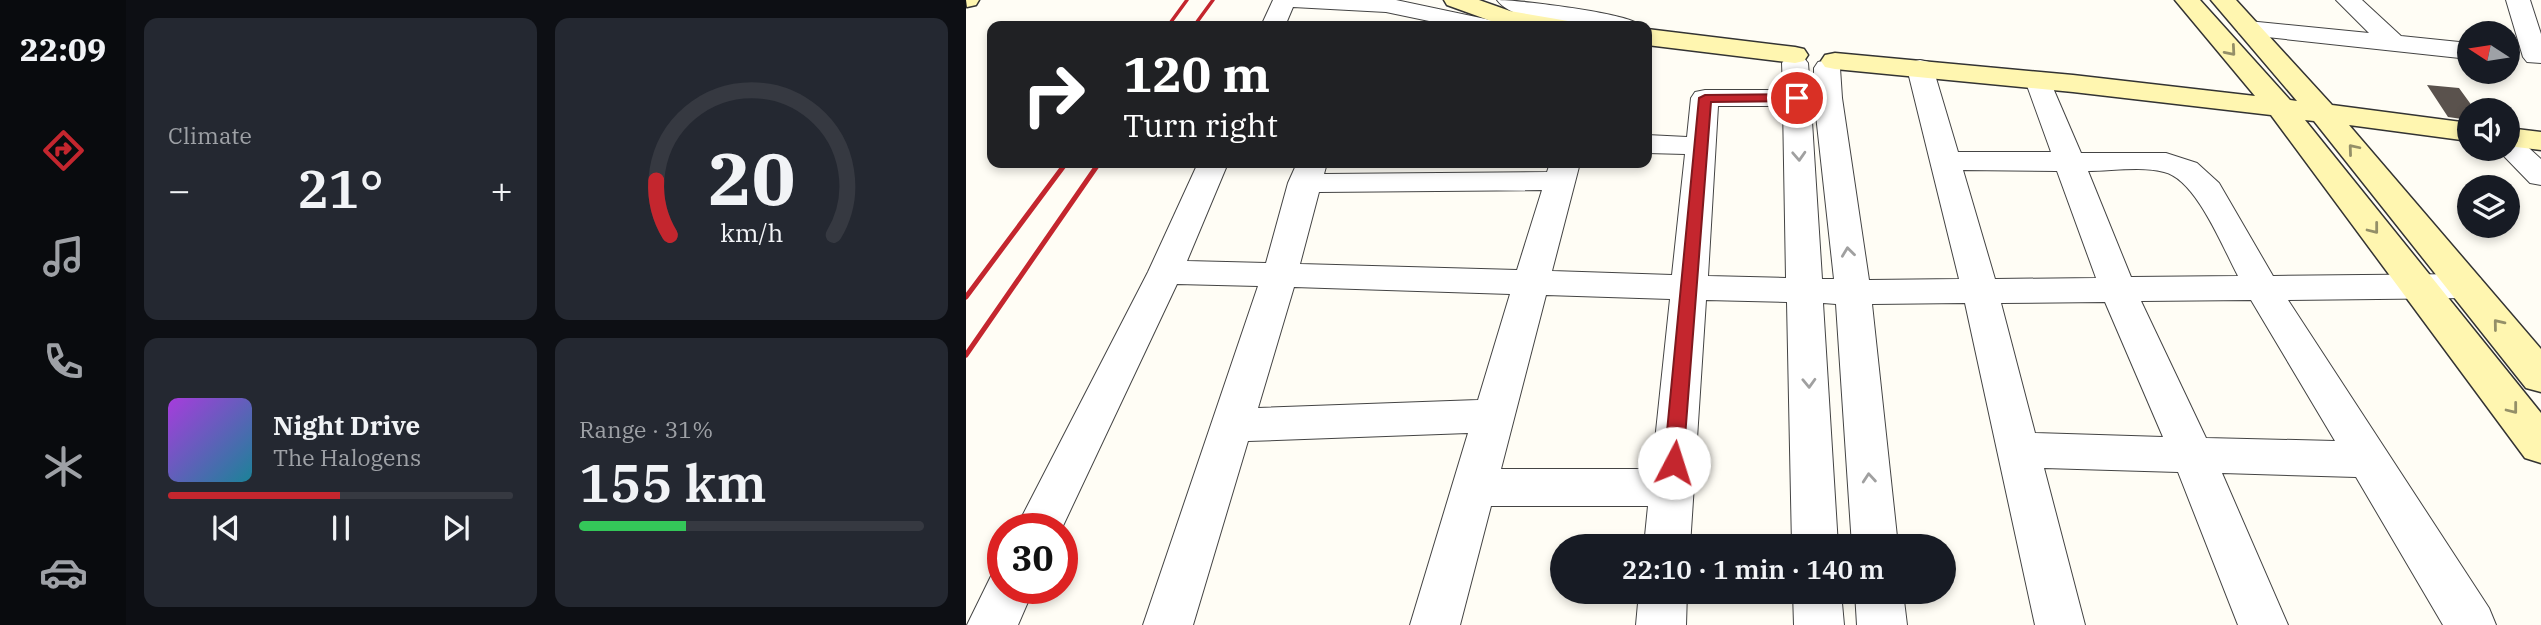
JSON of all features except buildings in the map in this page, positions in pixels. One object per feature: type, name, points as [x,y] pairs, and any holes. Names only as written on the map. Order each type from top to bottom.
[{"type":"street","points":[[1275,21],[1285,0]]},
{"type":"street","points":[[1292,0],[1386,5],[1462,21]]},
{"type":"street","points":[[1456,0],[1505,18],[1525,21]]},
{"type":"street","points":[[1510,0],[1525,9],[1610,21]]},
{"type":"street","points":[[2187,0],[2280,107],[2541,445]]},
{"type":"street","points":[[2222,0],[2323,113],[2541,377]]},
{"type":"street","points":[[2348,0],[2394,43]]},
{"type":"street","points":[[2518,0],[2538,58],[2520,56]]},
{"type":"street","points":[[1372,21],[1386,5]]},
{"type":"street","points":[[2248,28],[2457,50]]},
{"type":"street","points":[[1652,39],[1813,74]]},
{"type":"street","points":[[1668,534],[1705,98],[1813,74],[1920,68],[2280,107],[2457,130]]},
{"type":"street","points":[[1920,68],[1980,290],[2060,625]]},
{"type":"street","points":[[1813,74],[1805,289],[1815,534]]},
{"type":"street","points":[[1813,74],[1853,292],[1874,534]]},
{"type":"street","points":[[2038,80],[2119,290],[2192,454],[2263,625]]},
{"type":"street","points":[[2520,138],[2541,141]]},
{"type":"street","points":[[1652,144],[1700,146]]},
{"type":"street","points":[[2520,156],[2541,176]]},
{"type":"street","points":[[1945,161],[2166,162],[2186,169],[2203,183],[2263,290],[2471,625]]},
{"type":"street","points":[[1046,513],[1165,272],[1211,168]]},
{"type":"street","points":[[1168,625],[1279,277],[1308,173],[1562,172],[1435,625]]},
{"type":"street","points":[[1165,272],[1279,277],[1688,285],[1853,292],[2467,286]]},
{"type":"street","points":[[1232,425],[1492,416]]},
{"type":"street","points":[[2018,450],[2368,460]]},
{"type":"street","points":[[1472,487],[1671,488]]},
{"type":"street","points":[[992,625],[1002,604]]},
{"type":"street","points":[[1661,625],[1662,604]]},
{"type":"street","points":[[1818,604],[1819,625]]},
{"type":"street","points":[[1880,604],[1882,625]]},
{"type":"railway","points":[[1172,21],[1187,0]]},
{"type":"railway","points":[[1198,21],[1213,0]]},
{"type":"railway","points":[[966,297],[1062,168]]},
{"type":"railway","points":[[966,355],[1096,168]]},
{"type":"route","points":[[1674,463],[1705,98],[1797,98]]}]
